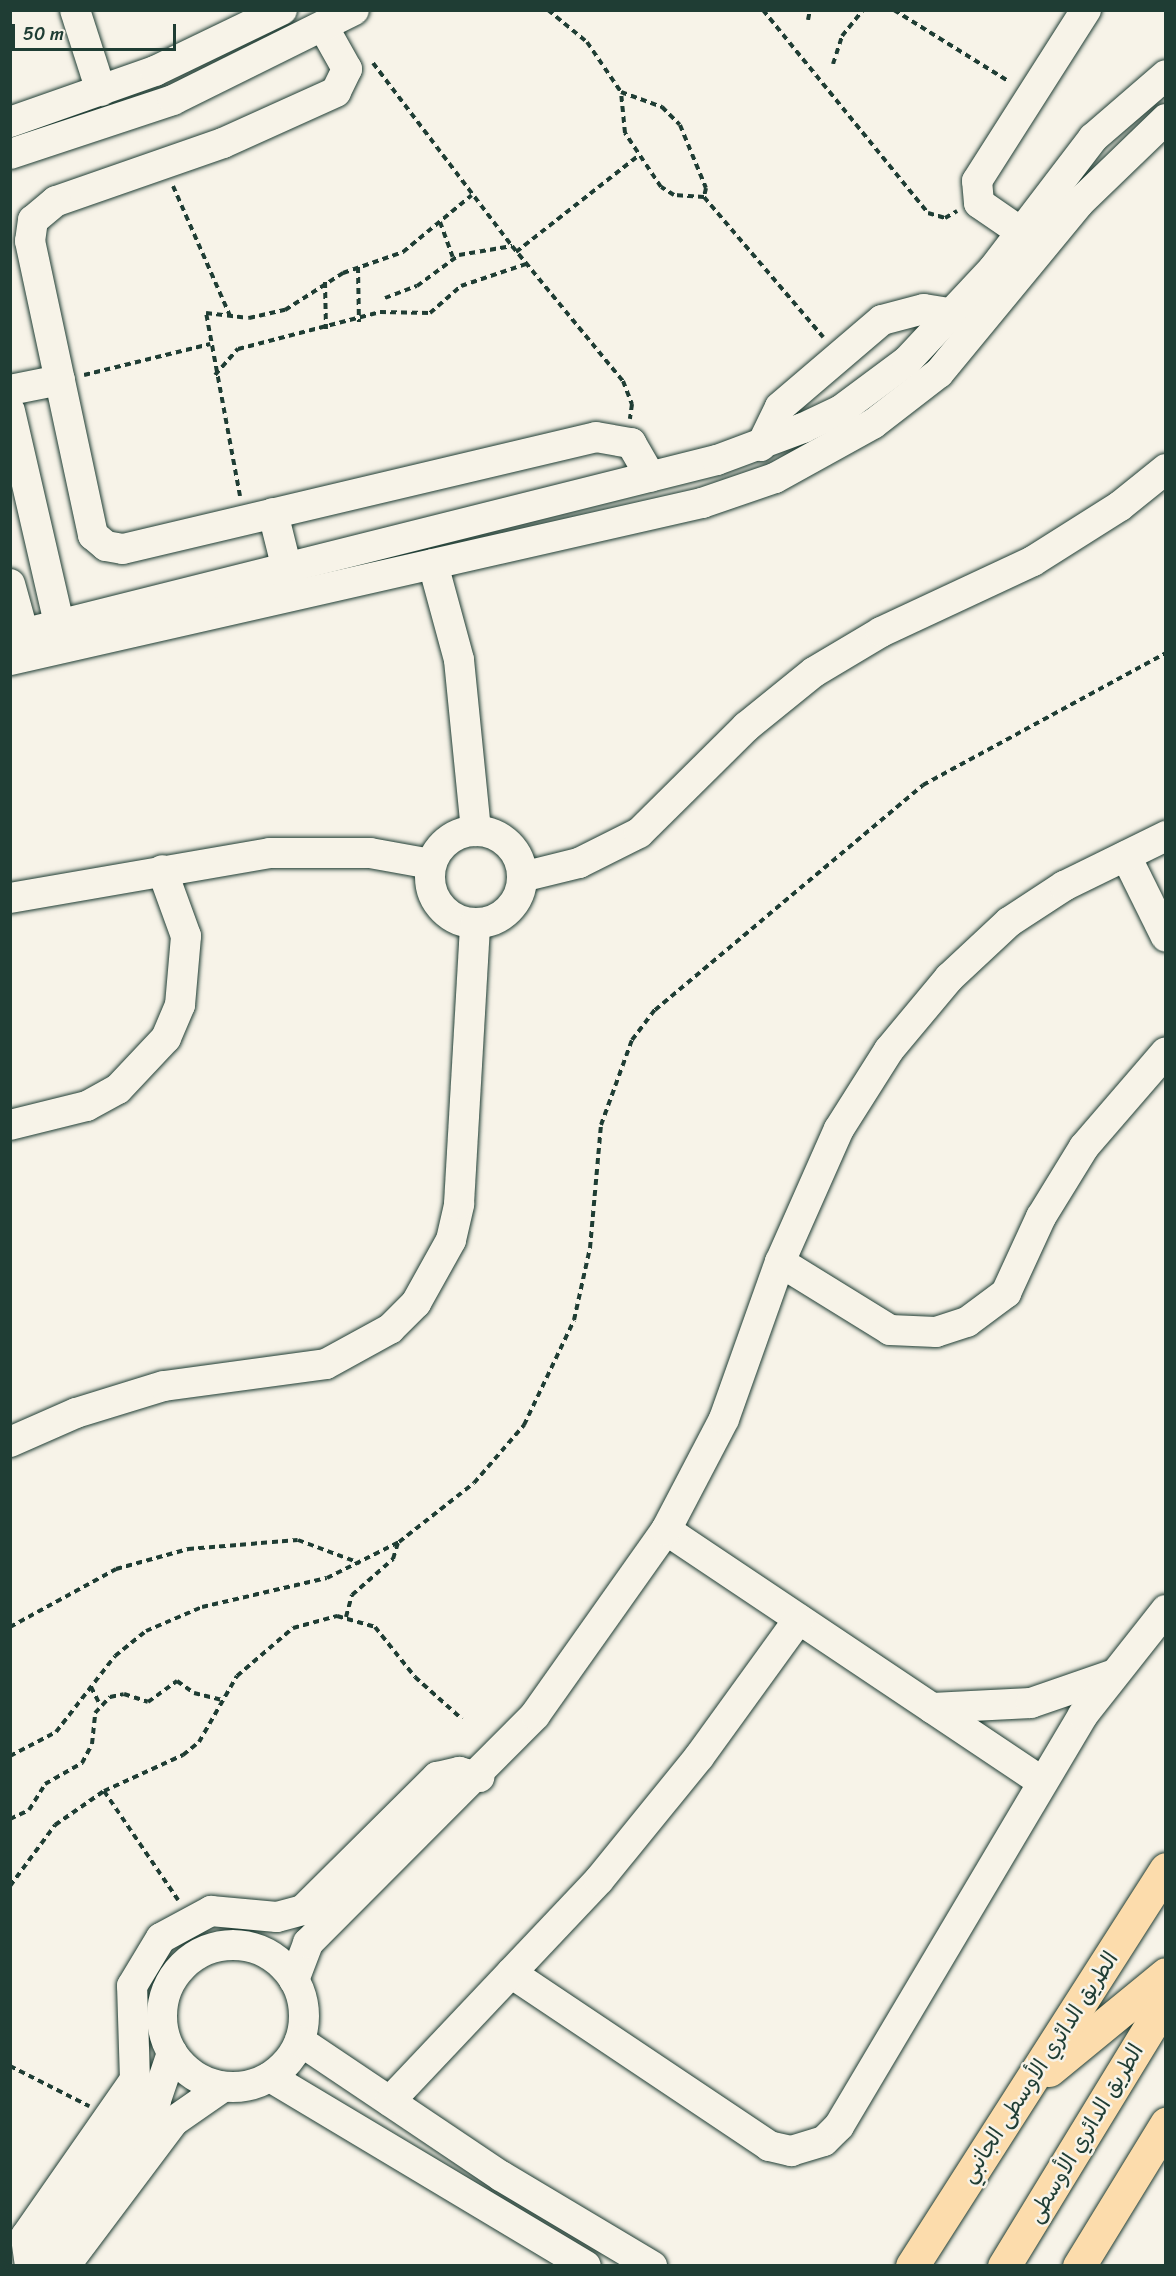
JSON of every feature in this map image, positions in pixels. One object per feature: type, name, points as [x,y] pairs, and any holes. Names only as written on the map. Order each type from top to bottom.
[{"type":"highway","name":"الطريق الدائري الأوسطى الجانبي","points":[[912,2265],[1166,1869]]},
{"type":"highway","points":[[1027,2088],[1166,1974]]},
{"type":"highway","name":"الطريق الدائري الأوسطى","points":[[1004,2265],[1166,2001]]},
{"type":"highway","points":[[1078,2265],[1166,2124]]},
{"type":"street","points":[[75,10],[101,91]]},
{"type":"street","points":[[10,122],[101,91],[282,10]]},
{"type":"street","points":[[10,154],[173,100],[324,28],[354,10]]},
{"type":"street","points":[[1021,232],[985,208],[976,196],[980,175],[1086,10]]},
{"type":"street","points":[[324,28],[347,69],[341,88],[164,166],[56,201],[33,220],[30,241],[90,527],[99,541],[123,549],[596,437],[620,438],[640,452],[651,477]]},
{"type":"street","points":[[193,603],[286,565],[651,477],[761,446],[868,391],[954,314],[1094,138],[1166,75]]},
{"type":"street","points":[[10,584],[19,647],[193,603],[433,564],[702,503],[775,478],[844,442],[939,373],[1086,195],[1166,119]]},
{"type":"street","points":[[761,446],[780,407],[840,356],[895,314],[924,309],[954,314]]},
{"type":"street","points":[[10,390],[60,380]]},
{"type":"street","points":[[10,411],[62,636]]},
{"type":"street","points":[[522,877],[579,863],[639,833],[746,727],[814,672],[881,632],[1033,561],[1120,506],[1166,469]]},
{"type":"street","points":[[259,516],[286,565]]},
{"type":"street","points":[[433,564],[464,689],[476,831]]},
{"type":"street","points":[[476,831],[509,844],[522,877],[508,909],[475,922],[443,909],[431,888],[431,864],[453,837],[476,831]]},
{"type":"street","points":[[294,1980],[308,1943],[479,1777],[561,1683],[666,1530],[724,1419],[780,1262],[839,1129],[918,1013],[1009,922],[1126,855],[1166,836]]},
{"type":"street","points":[[10,898],[219,859],[320,851],[431,864]]},
{"type":"street","points":[[1126,855],[1166,937]]},
{"type":"street","points":[[10,1125],[87,1106],[118,1089],[166,1038],[180,1005],[186,947],[177,901],[162,870]]},
{"type":"street","points":[[10,1442],[76,1413],[164,1386],[326,1364],[382,1334],[416,1303],[444,1256],[459,1204],[475,922]]},
{"type":"street","points":[[780,1262],[875,1325],[921,1333],[967,1322],[1006,1293],[1041,1217],[1084,1147],[1166,1052]]},
{"type":"street","points":[[666,1530],[1043,1782]]},
{"type":"street","points":[[511,1973],[769,2146],[791,2151],[814,2146],[839,2126],[1043,1782],[1112,1675],[1166,1610]]},
{"type":"street","points":[[390,2101],[511,1973],[649,1819],[799,1619]]},
{"type":"street","points":[[932,1707],[1031,1703],[1112,1675]]},
{"type":"street","points":[[31,2265],[26,2236],[135,2080],[129,2005],[139,1968],[161,1938],[189,1919],[230,1909],[277,1917],[303,1910],[437,1777],[459,1772],[479,1777]]},
{"type":"street","points":[[31,2265],[86,2216],[174,2121],[223,2087],[270,2077],[300,2041],[304,2010],[294,1980],[258,1950],[226,1946],[196,1955],[173,1977],[162,2007],[172,2053],[156,2100],[86,2216],[65,2265]]},
{"type":"street","points":[[300,2041],[390,2101],[652,2265]]},
{"type":"street","points":[[172,2053],[194,2076],[223,2087]]},
{"type":"street","points":[[270,2077],[586,2265]]},
{"type":"path","points":[[548,10],[587,42],[621,92],[623,124],[638,156],[667,192],[704,197],[840,356]]},
{"type":"path","points":[[763,10],[928,213],[945,218],[976,196]]},
{"type":"path","points":[[807,20],[810,10]]},
{"type":"path","points":[[833,64],[842,36],[863,10]]},
{"type":"path","points":[[894,10],[1008,81]]},
{"type":"path","points":[[368,56],[516,252],[629,392],[631,416],[620,438]]},
{"type":"path","points":[[621,92],[662,107],[680,125],[706,188],[704,197]]},
{"type":"path","points":[[516,252],[638,156]]},
{"type":"path","points":[[164,166],[230,316]]},
{"type":"path","points":[[259,516],[215,376],[206,313],[230,316],[285,310],[325,282],[358,267],[403,252],[472,195]]},
{"type":"path","points":[[440,222],[453,257]]},
{"type":"path","points":[[385,298],[417,286],[453,257],[512,246]]},
{"type":"path","points":[[215,376],[238,350],[359,322],[387,311],[430,313],[461,286],[526,264]]},
{"type":"path","points":[[358,267],[359,322]]},
{"type":"path","points":[[325,282],[326,329]]},
{"type":"path","points":[[60,380],[210,344]]},
{"type":"path","points":[[10,1756],[56,1732],[129,1643],[164,1622],[202,1607],[276,1594],[360,1563],[399,1542],[474,1483],[524,1425],[542,1395],[584,1285],[601,1125],[611,1086],[632,1040],[655,1010],[923,785],[1166,653]]},
{"type":"path","points":[[10,1627],[117,1569],[188,1549],[298,1540],[360,1563]]},
{"type":"path","points":[[346,1617],[348,1601],[393,1559],[399,1542]]},
{"type":"path","points":[[10,1886],[55,1826],[104,1791],[183,1755],[199,1742],[222,1700],[252,1658],[272,1642],[315,1620],[346,1617],[375,1627],[415,1677],[462,1719]]},
{"type":"path","points":[[10,1819],[29,1810],[45,1784],[82,1763],[100,1705],[116,1694],[154,1700],[173,1680],[222,1700]]},
{"type":"path","points":[[91,1687],[100,1705]]},
{"type":"path","points":[[104,1791],[189,1919]]},
{"type":"path","points":[[10,2066],[96,2111],[89,2122],[101,2131]]}]
